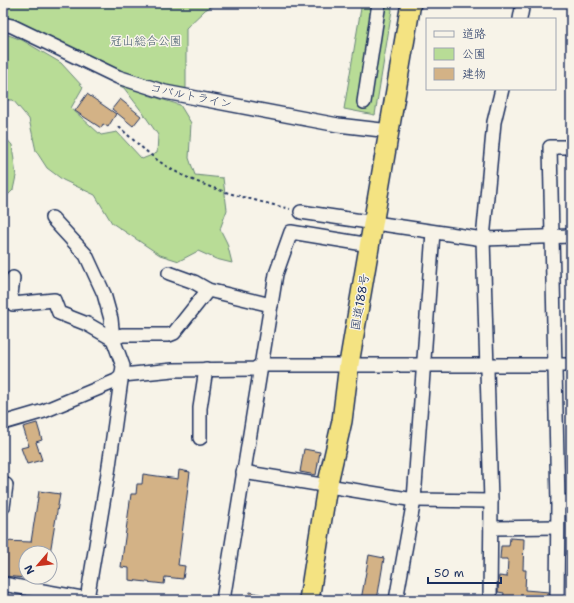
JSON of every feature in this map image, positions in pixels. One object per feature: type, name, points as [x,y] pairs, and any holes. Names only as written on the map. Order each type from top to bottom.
[{"type":"highway","name":"国道188号","points":[[309,600],[327,487],[342,421],[349,364],[411,3]]},
{"type":"street","points":[[364,102],[379,3]]},
{"type":"street","points":[[520,18],[523,3]]},
{"type":"street","name":"コバルトライン","points":[[3,24],[12,26],[118,77],[165,92],[338,125],[390,130]]},
{"type":"street","points":[[490,600],[491,501],[483,239],[494,122],[502,90]]},
{"type":"street","points":[[557,600],[557,527],[564,502],[555,365],[550,147],[571,147]]},
{"type":"street","points":[[301,212],[483,239],[571,236]]},
{"type":"street","points":[[3,584],[90,599],[123,375],[123,366],[113,339],[111,319],[104,294],[86,255],[52,218]]},
{"type":"street","points":[[223,600],[276,274],[291,232],[370,245]]},
{"type":"street","points":[[396,600],[414,500],[433,232]]},
{"type":"street","points":[[169,273],[194,282],[208,290],[271,305]]},
{"type":"street","points":[[13,278],[11,295],[13,304],[54,300],[59,313],[87,324],[113,339],[122,336],[169,335],[174,333],[208,290]]},
{"type":"street","points":[[3,423],[44,411],[116,381],[123,375],[173,370],[255,369],[261,365],[571,365]]},
{"type":"street","points":[[200,438],[200,408],[206,369]]},
{"type":"street","points":[[243,472],[327,487],[414,500],[491,501]]},
{"type":"street","points":[[3,507],[6,485]]},
{"type":"street","points":[[491,528],[557,527]]},
{"type":"path","points":[[119,127],[157,160],[195,181],[238,196],[301,212]]},
{"type":"green space","name":"冠山総合公園","points":[[3,3],[217,3],[205,10],[186,28],[186,90],[142,81],[148,95],[180,105],[191,123],[189,158],[195,175],[223,178],[227,210],[220,229],[227,243],[232,263],[216,259],[198,251],[179,261],[160,255],[112,223],[95,195],[63,180],[47,168],[36,151],[29,119],[13,100],[3,100],[3,33],[22,40],[61,63],[83,87],[71,108],[101,135],[117,132],[142,159],[157,153],[158,135],[124,88],[103,77],[94,60],[14,19],[3,17]]},
{"type":"green space","points":[[358,3],[389,3],[392,10],[375,115],[344,109],[361,8]]},
{"type":"green space","points":[[3,135],[12,145],[16,176],[13,190],[3,200]]},
{"type":"building","points":[[87,94],[116,114],[108,127],[103,124],[101,128],[75,111]]},
{"type":"building","points":[[120,99],[141,116],[133,126],[112,109]]},
{"type":"building","points":[[37,423],[42,440],[36,442],[42,460],[27,464],[21,448],[29,446],[23,427]]},
{"type":"building","points":[[304,449],[320,452],[316,475],[300,472]]},
{"type":"building","points":[[179,470],[190,472],[178,565],[185,566],[183,579],[165,577],[164,584],[129,580],[129,568],[121,567],[131,494],[136,494],[137,484],[142,484],[143,474],[178,479]]},
{"type":"building","points":[[39,491],[60,494],[51,545],[18,545],[18,577],[3,576],[3,541],[31,542]]},
{"type":"building","points":[[510,538],[524,539],[523,570],[526,570],[525,590],[549,592],[549,600],[503,600],[504,593],[498,592],[499,576],[507,577],[508,559],[500,559],[501,546],[509,546]]},
{"type":"building","points":[[369,555],[384,558],[377,600],[361,600]]},
{"type":"building","points":[[250,592],[272,597],[272,600],[248,600]]}]
